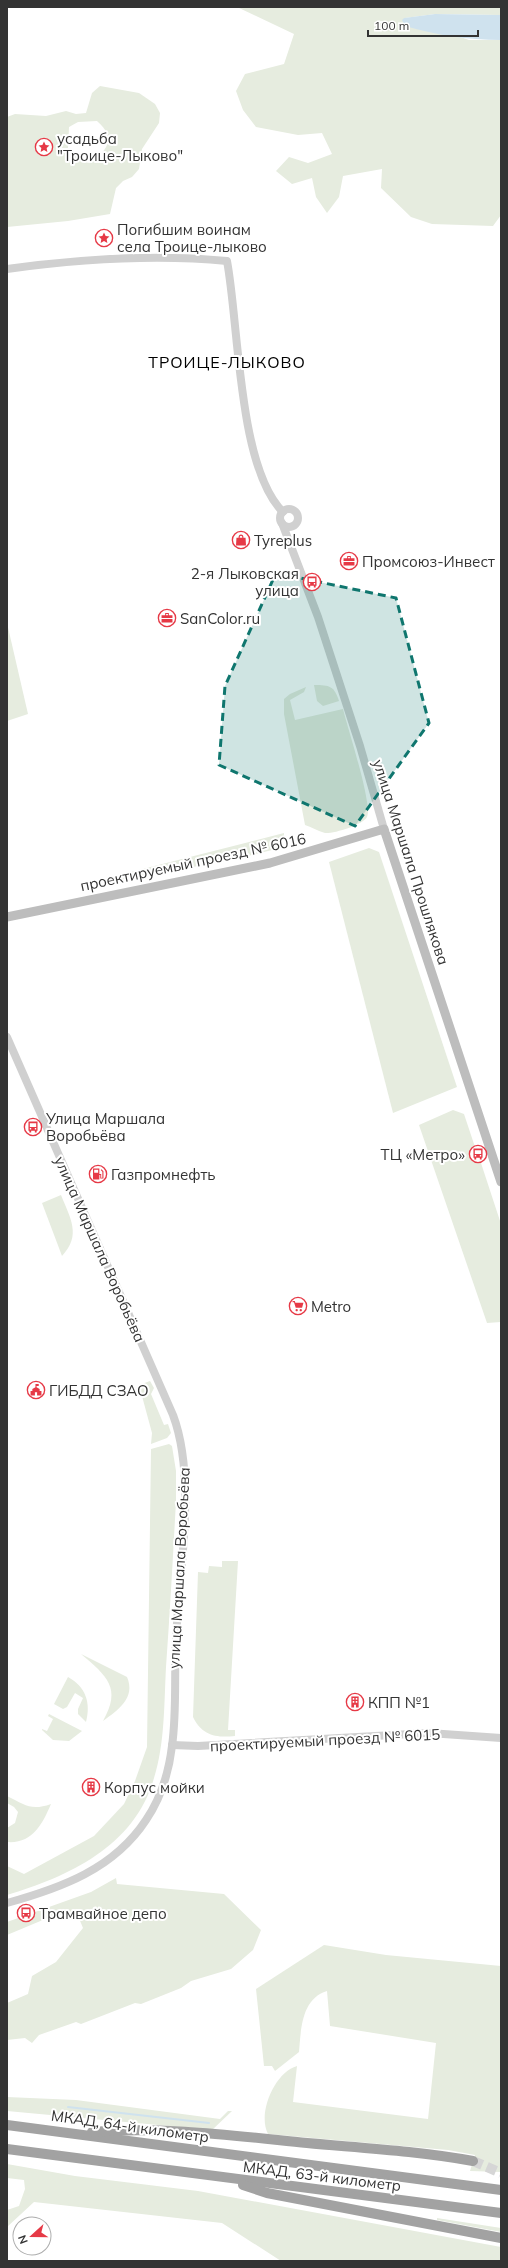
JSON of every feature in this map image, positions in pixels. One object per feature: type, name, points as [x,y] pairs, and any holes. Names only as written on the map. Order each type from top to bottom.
[{"type":"highway","name":"МКАД, 64-й километр","points":[[7,2125],[249,2157]]},
{"type":"highway","points":[[72,2134],[123,2130],[242,2137],[421,2153],[473,2161]]},
{"type":"highway","points":[[7,2149],[23,2151]]},
{"type":"highway","name":"МКАД, 63-й километр","points":[[23,2151],[214,2177],[501,2213]]},
{"type":"highway","name":"МКАД, 63-й километр","points":[[249,2157],[501,2190]]},
{"type":"highway","points":[[214,2177],[267,2193],[501,2238]]},
{"type":"main road","name":"проектируемый проезд № 6016","points":[[7,917],[270,863],[384,829]]},
{"type":"main road","name":"улица Маршала Прошлякова","points":[[384,829],[501,1182]]},
{"type":"street","points":[[7,269],[84,260],[132,257],[178,257],[227,261],[241,378],[254,450],[264,484],[276,505],[283,512]]},
{"type":"street","name":"улица Маршала Прошлякова","points":[[294,550],[294,530],[298,516],[296,512],[291,509],[283,512],[281,517],[282,523],[294,550],[360,746],[384,829]]},
{"type":"street","points":[[282,523],[287,526],[296,524]]},
{"type":"street","name":"улица Маршала Воробьёва","points":[[7,1037],[173,1415],[180,1434],[185,1462],[185,1499],[176,1641],[172,1745],[167,1772],[152,1810],[140,1829],[100,1866],[82,1877],[7,1903]]},
{"type":"street","name":"проектируемый проезд № 6015","points":[[172,1745],[198,1746],[429,1733],[501,1738]]},
{"type":"street","points":[[7,2155],[23,2151]]},
{"type":"highlighted area","points":[[276,573],[396,598],[429,723],[355,826],[219,765],[225,686]]},
{"type":"shaded area","points":[[237,7],[501,7],[501,15],[435,14],[405,18],[469,40],[501,40],[501,215],[493,226],[432,224],[411,217],[381,188],[382,169],[343,176],[339,197],[327,213],[316,197],[312,178],[292,184],[276,171],[289,157],[308,163],[332,154],[322,133],[298,135],[256,127],[243,110],[236,91],[245,74],[284,64],[294,34]]},
{"type":"shaded area","points":[[100,86],[139,93],[155,104],[160,113],[159,123],[142,149],[139,169],[132,177],[123,181],[116,188],[110,214],[68,221],[7,227],[7,117],[15,114],[46,116],[66,111],[76,114],[86,113],[92,93]],"holes":[[[97,121],[107,133],[107,145],[95,159],[88,163],[68,148],[69,127],[78,122]]]},
{"type":"shaded area","points":[[7,623],[28,714],[7,721]]},
{"type":"shaded area","points":[[314,685],[331,687],[339,701],[323,706],[317,701]]},
{"type":"shaded area","points":[[306,687],[304,692],[290,700],[295,720],[343,709],[359,765],[366,797],[368,810],[367,817],[364,820],[354,826],[329,833],[325,833],[305,825],[284,714],[284,699],[290,694]]},
{"type":"shaded area","points":[[284,833],[284,839],[277,841],[272,850],[232,860],[120,880],[119,875]]},
{"type":"shaded area","points":[[369,848],[379,852],[457,1087],[393,1113],[329,862]]},
{"type":"shaded area","points":[[453,1110],[464,1114],[475,1147],[471,1148],[475,1161],[480,1160],[501,1224],[501,1322],[487,1323],[419,1125]]},
{"type":"shaded area","points":[[61,1195],[71,1219],[73,1234],[72,1241],[62,1256],[42,1203]]},
{"type":"shaded area","points":[[150,1381],[154,1388],[151,1394],[164,1425],[168,1424],[171,1433],[167,1438],[151,1444],[152,1433],[139,1385]]},
{"type":"shaded area","points":[[169,1444],[172,1446],[176,1471],[176,1501],[162,1737],[158,1765],[154,1778],[145,1802],[132,1822],[115,1840],[96,1855],[75,1868],[53,1879],[7,1895],[7,1866],[24,1874],[94,1836],[124,1804],[135,1781],[147,1747],[151,1449]]},
{"type":"shaded area","points":[[222,1561],[238,1561],[228,1730],[235,1730],[235,1736],[228,1737],[216,1736],[205,1732],[193,1717],[198,1572],[208,1573],[209,1566],[222,1567]]},
{"type":"shaded area","points":[[81,1654],[127,1677],[129,1691],[124,1703],[103,1721],[109,1710],[111,1700],[109,1683],[98,1669]]},
{"type":"shaded area","points":[[68,1677],[79,1686],[86,1696],[88,1708],[86,1722],[78,1714],[78,1709],[83,1698],[75,1693],[67,1707],[63,1709],[54,1704]]},
{"type":"shaded area","points":[[49,1714],[82,1731],[69,1741],[53,1740],[42,1730],[47,1731],[53,1719],[48,1716]]},
{"type":"shaded area","points":[[7,1796],[33,1807],[51,1804],[40,1826],[35,1832],[23,1840],[16,1842],[7,1842],[7,1828],[15,1823],[18,1812],[14,1807],[7,1803]]},
{"type":"shaded area","points":[[116,1878],[117,1884],[224,1894],[261,1930],[253,1950],[231,1969],[191,1981],[181,1988],[141,2004],[135,2003],[81,2024],[76,2022],[39,2035],[32,2043],[25,2038],[7,2040],[7,2003],[28,1994],[32,1976],[56,1962],[83,1928],[76,1911],[50,1917],[7,1935],[7,1922],[91,1892]]},
{"type":"shaded area","points":[[324,1945],[386,1955],[501,1966],[501,2172],[470,2171],[475,2155],[448,2150],[268,2134],[265,2125],[265,2115],[270,2094],[282,2076],[297,2066],[293,2102],[428,2119],[436,2043],[330,2026],[327,1991],[318,1995],[307,2008],[302,2025],[299,2052],[275,2071],[272,2066],[264,2066],[256,1989]]},
{"type":"shaded area","points":[[7,2097],[76,2100],[220,2119],[228,2111],[232,2111],[212,2130],[7,2111]]},
{"type":"shaded area","points":[[7,2164],[75,2176],[198,2191],[501,2247],[501,2261],[281,2261],[222,2223],[34,2202],[19,2216],[12,2216],[12,2222],[7,2227],[7,2210],[19,2206],[25,2189],[24,2180],[7,2178]]},
{"type":"shaded area","points":[[437,2218],[501,2228],[501,2232],[437,2220]]},
{"type":"water","points":[[435,14],[501,15],[501,40],[464,38],[429,32],[405,26],[402,20],[404,18]]},
{"type":"waterway","points":[[68,2107],[209,2123]]},
{"type":"tunnel","points":[[473,2161],[501,2173]]},
{"type":"place","name":"усадьба \"Троице-Лыково\"","points":[[44,147]]},
{"type":"place","name":"Погибшим воинам села Троице-лыково","points":[[104,238]]},
{"type":"place","name":"Tyreplus","points":[[241,540]]},
{"type":"place","name":"Промсоюз-Инвест","points":[[349,561]]},
{"type":"place","name":"2-я Лыковская улица","points":[[312,582]]},
{"type":"place","name":"SanColor.ru","points":[[167,618]]},
{"type":"place","name":"Улица Маршала Воробьёва","points":[[33,1127]]},
{"type":"place","name":"ТЦ «Метро»","points":[[478,1154]]},
{"type":"place","name":"Газпромнефть","points":[[98,1174]]},
{"type":"place","name":"Metro","points":[[298,1306]]},
{"type":"place","name":"ГИБДД СЗАО","points":[[36,1390]]},
{"type":"place","name":"КПП №1","points":[[355,1702]]},
{"type":"place","name":"Корпус мойки","points":[[91,1787]]},
{"type":"place","name":"Трамвайное депо","points":[[26,1913]]},
{"type":"district","name":"ТРОИЦЕ-ЛЫКОВО","points":[[227,362]]}]
